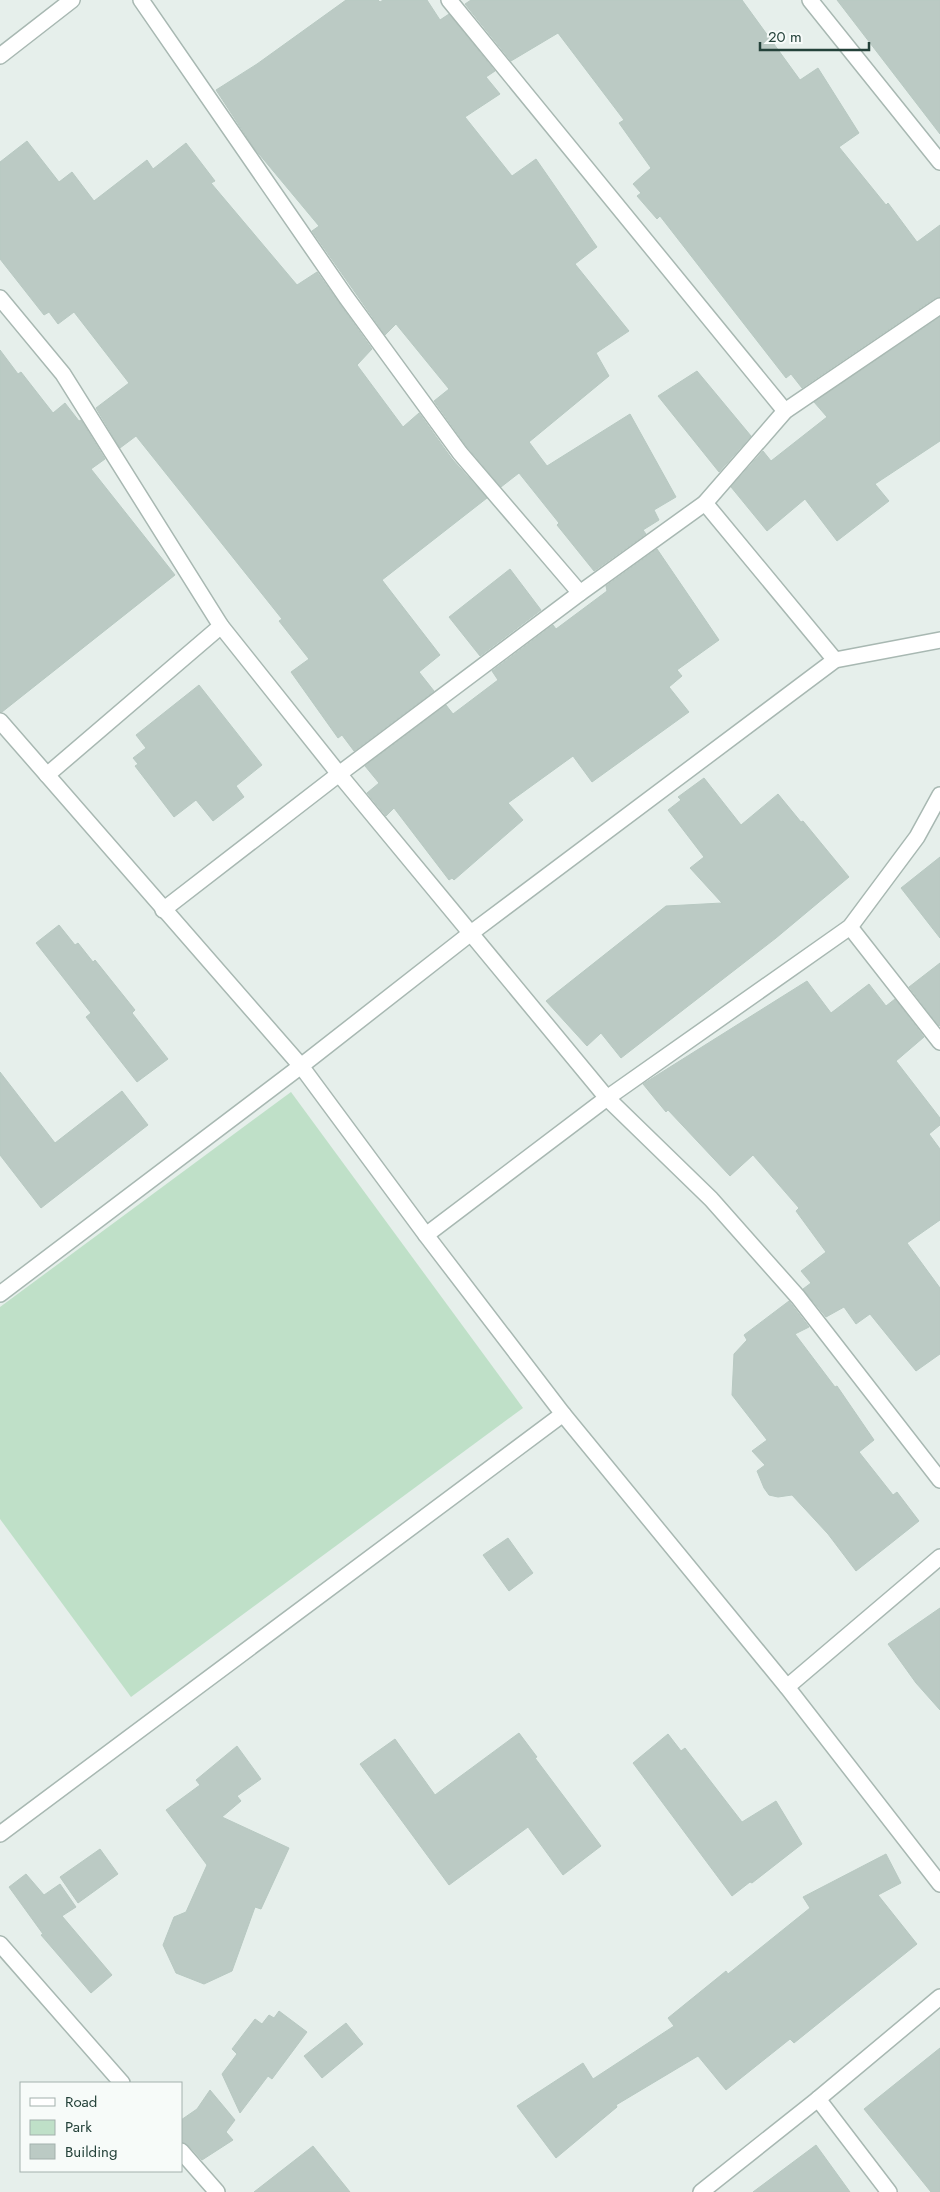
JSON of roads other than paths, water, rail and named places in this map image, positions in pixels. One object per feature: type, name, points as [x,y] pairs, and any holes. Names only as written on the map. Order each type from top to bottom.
[{"type":"street","points":[[0,56],[72,0]]},
{"type":"street","points":[[141,0],[346,297],[460,453],[580,593]]},
{"type":"street","points":[[449,0],[785,411]]},
{"type":"street","points":[[810,0],[940,162]]},
{"type":"street","points":[[0,298],[63,374],[221,626],[339,774],[607,1098],[711,1199],[798,1298],[940,1480]]},
{"type":"street","points":[[163,910],[339,774],[580,593],[705,503],[785,411],[940,306]]},
{"type":"street","points":[[705,503],[835,660]]},
{"type":"street","points":[[47,775],[221,626]]},
{"type":"street","points":[[0,1294],[300,1066],[471,933],[835,660],[940,640]]},
{"type":"street","points":[[0,721],[5,739],[47,775],[300,1066],[426,1236],[563,1414],[787,1687],[940,1884]]},
{"type":"street","points":[[426,1236],[607,1098],[850,927],[917,837],[940,795]]},
{"type":"street","points":[[850,927],[940,1042]]},
{"type":"street","points":[[0,1834],[563,1414]]},
{"type":"street","points":[[787,1687],[940,1556]]},
{"type":"street","points":[[0,1944],[121,2082]]},
{"type":"street","points":[[701,2192],[818,2099],[940,1997]]},
{"type":"street","points":[[818,2099],[889,2192]]},
{"type":"street","points":[[182,2152],[215,2191]]}]
